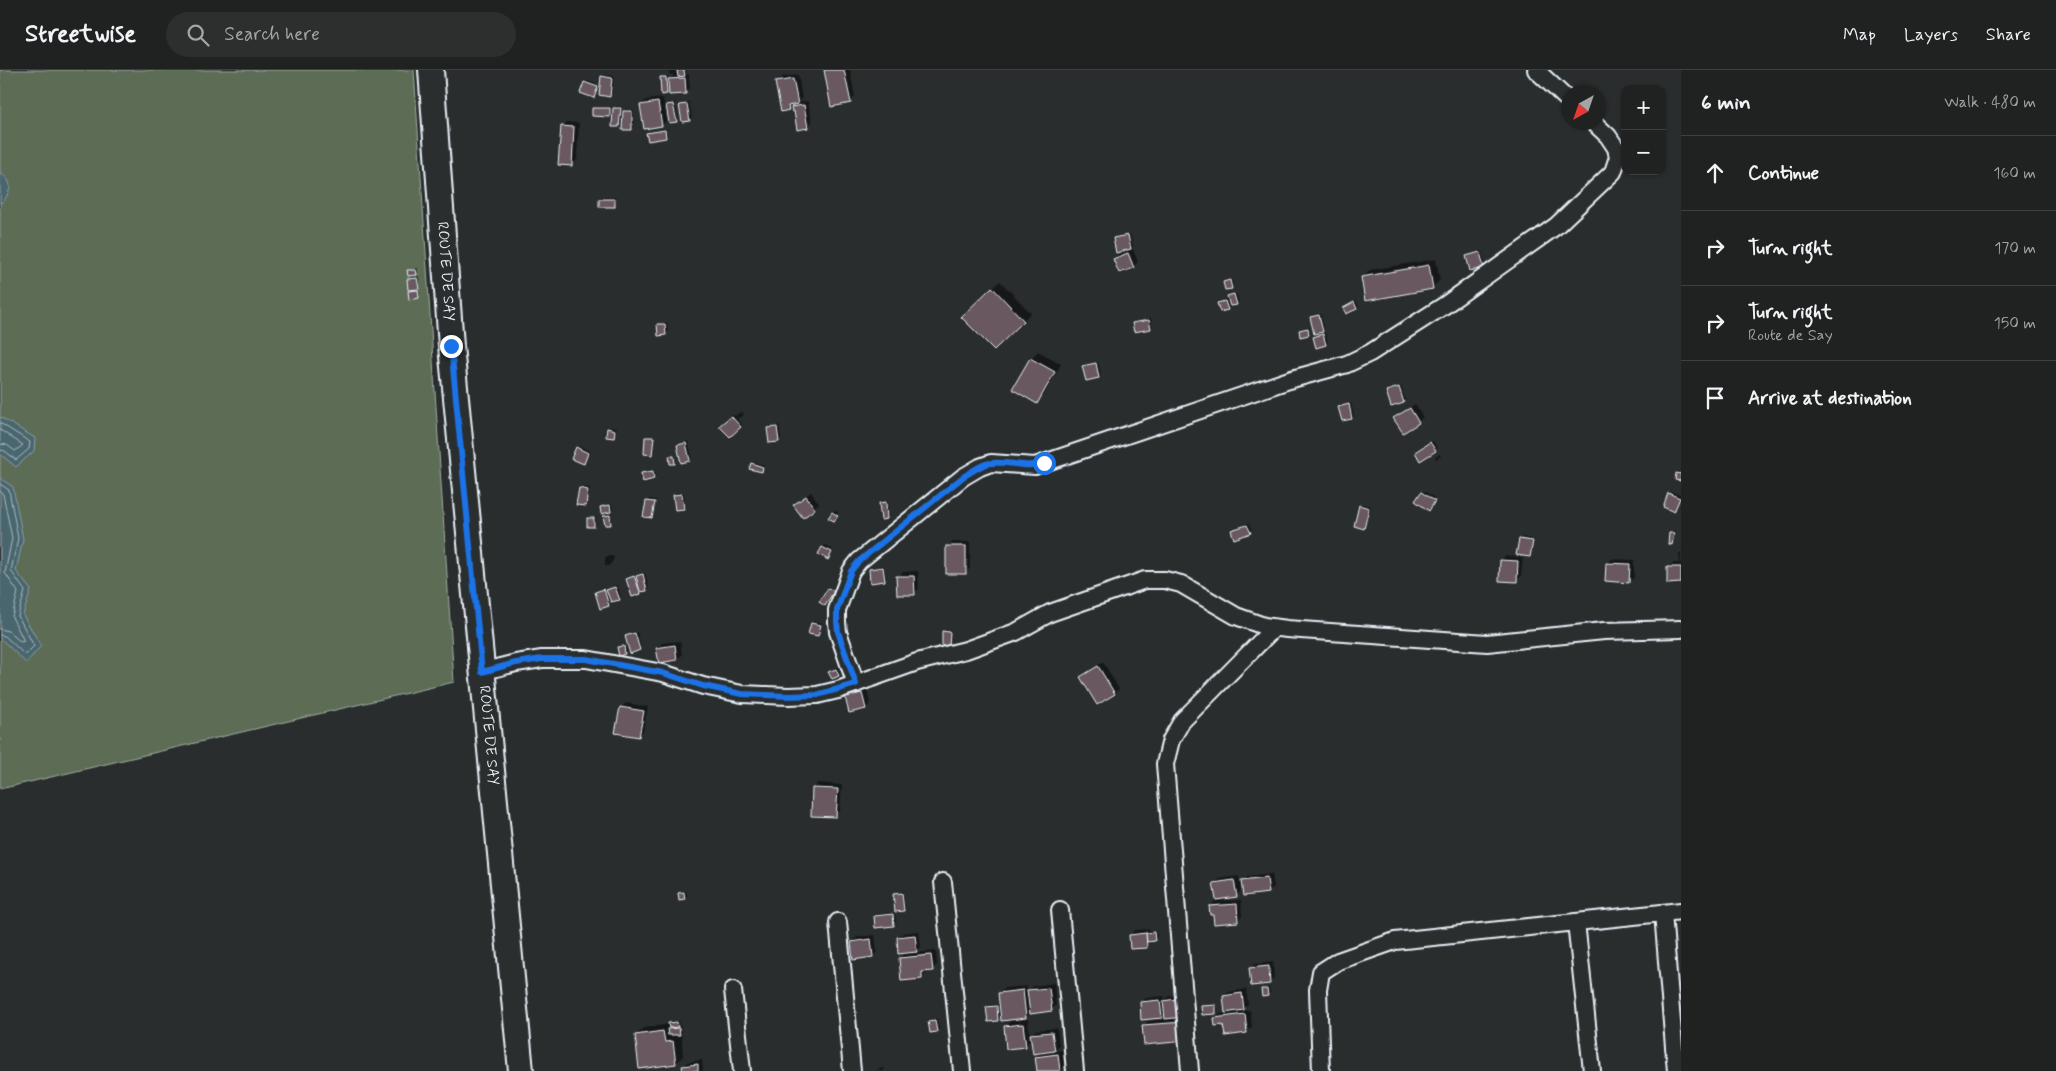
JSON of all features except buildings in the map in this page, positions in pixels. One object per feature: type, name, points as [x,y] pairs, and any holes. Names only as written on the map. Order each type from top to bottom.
[{"type":"main road","name":"ROUTE DE SAY","points":[[431,70],[451,346],[521,1071]]},
{"type":"street","points":[[1536,70],[1561,93]]},
{"type":"street","points":[[856,684],[838,632],[837,622],[837,610],[851,571],[859,561],[963,477],[991,462],[1035,466],[1292,379],[1347,364],[1370,353],[1445,305],[1556,226],[1613,172],[1618,157],[1616,148],[1602,130]]},
{"type":"street","points":[[482,672],[516,663],[542,659],[586,659],[663,673],[703,686],[742,694],[817,695],[856,684],[917,662],[966,650],[1016,632],[1050,613],[1146,580],[1166,580],[1181,584],[1236,616],[1274,628],[1487,643],[1604,631],[1681,629]]},
{"type":"street","points":[[1190,1071],[1165,764],[1171,740],[1182,721],[1274,628]]},
{"type":"street","points":[[943,882],[962,1071]]},
{"type":"street","points":[[1060,910],[1075,1071]]},
{"type":"street","points":[[1321,1071],[1318,990],[1321,972],[1338,961],[1395,941],[1681,911]]},
{"type":"street","points":[[1663,913],[1676,1071]]},
{"type":"street","points":[[838,922],[852,1071]]},
{"type":"street","points":[[1576,922],[1592,1071]]},
{"type":"street","points":[[733,990],[742,1071]]},
{"type":"green space","points":[[0,70],[414,70],[454,682],[0,789]]},
{"type":"water","points":[[0,172],[9,182],[10,189],[4,201],[0,203]]},
{"type":"water","points":[[0,417],[35,438],[34,451],[16,467],[0,454]]},
{"type":"water","points":[[0,478],[13,487],[23,539],[16,571],[31,590],[23,615],[41,646],[26,663],[0,638]]},
{"type":"route","points":[[451,346],[482,672],[516,663],[542,659],[586,659],[663,673],[703,686],[742,694],[817,695],[856,684],[838,632],[837,610],[851,571],[859,561],[963,477],[980,467],[991,462],[1020,466],[1035,466],[1044,463]]}]
